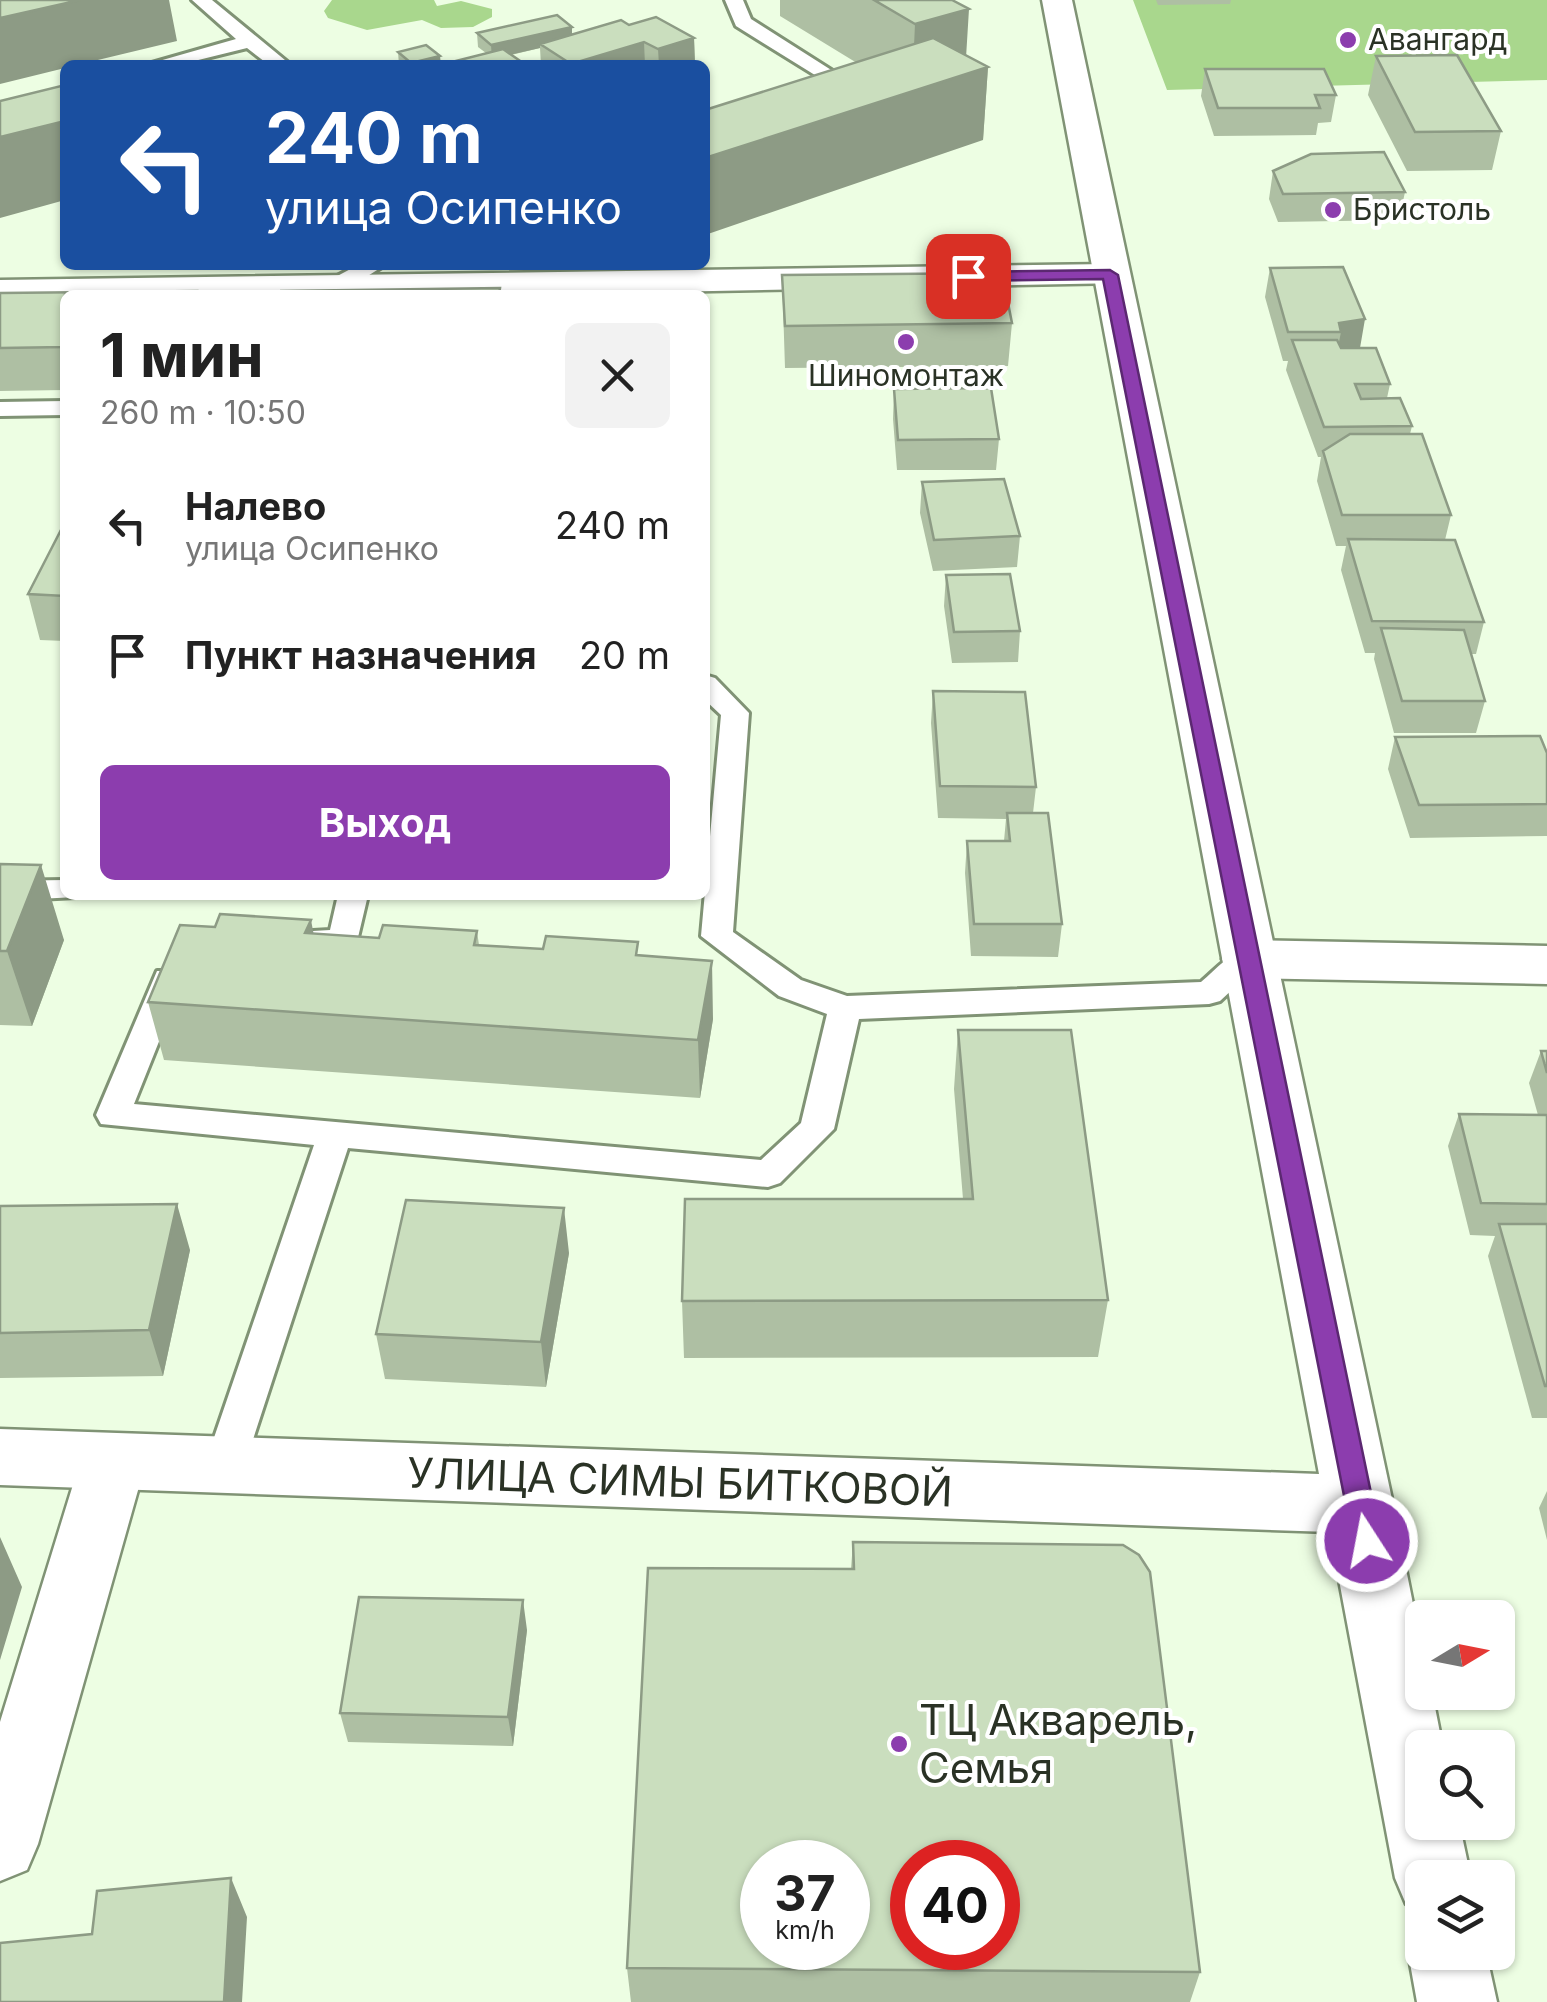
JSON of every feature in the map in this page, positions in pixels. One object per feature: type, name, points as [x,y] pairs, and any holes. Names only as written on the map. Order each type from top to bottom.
[{"type":"street","points":[[1056,0],[1429,1860]]},
{"type":"street","points":[[67,290],[336,286],[553,289],[1110,275]]},
{"type":"street","points":[[0,291],[60,290]]},
{"type":"street","points":[[1249,959],[1547,964]]},
{"type":"street","name":"УЛИЦА СИМЫ БИТКОВОЙ","points":[[0,1457],[224,1468],[1360,1504]]},
{"type":"street","points":[[0,1844],[113,1462]]},
{"type":"street","points":[[1451,1970],[1457,2002]]},
{"type":"lane","points":[[201,0],[275,60]]},
{"type":"lane","points":[[734,0],[743,22],[880,106],[845,118]]},
{"type":"lane","points":[[176,60],[250,41]]},
{"type":"lane","points":[[336,286],[365,270]]},
{"type":"lane","points":[[0,409],[60,408]]},
{"type":"lane","points":[[710,689],[735,714],[717,788],[717,936],[790,988],[845,1008],[1209,994],[1249,959]]},
{"type":"lane","points":[[0,890],[60,890]]},
{"type":"lane","points":[[265,938],[344,942],[352,900]]},
{"type":"lane","points":[[179,952],[114,1115],[768,1174],[817,1130],[845,1008]]},
{"type":"lane","points":[[224,1468],[335,1134]]},
{"type":"green space","points":[[332,0],[434,0],[437,6],[461,1],[492,9],[492,17],[473,27],[441,28],[422,20],[367,30],[328,18],[324,11]]},
{"type":"green space","name":"Авангард","points":[[1133,0],[1547,0],[1547,80],[1167,90]]},
{"type":"building","points":[[0,0],[80,0],[0,18]]},
{"type":"building","points":[[874,0],[952,0],[969,9],[915,24]]},
{"type":"building","points":[[557,15],[572,27],[491,45],[477,33]]},
{"type":"building","points":[[656,17],[694,38],[658,49],[644,42],[584,60],[565,60],[540,44],[621,20],[629,25]]},
{"type":"building","points":[[933,38],[988,67],[710,156],[710,108]]},
{"type":"building","points":[[426,45],[440,56],[407,60],[398,52]]},
{"type":"building","points":[[503,49],[519,60],[460,60]]},
{"type":"building","points":[[1457,55],[1501,131],[1415,132],[1376,56]]},
{"type":"building","points":[[1205,69],[1324,69],[1336,95],[1315,95],[1320,108],[1218,108]]},
{"type":"building","points":[[60,86],[60,122],[0,137],[0,101]]},
{"type":"building","points":[[1384,152],[1405,192],[1283,194],[1273,171],[1311,154]]},
{"type":"building","points":[[1343,267],[1365,319],[1339,323],[1341,332],[1288,332],[1270,268]]},
{"type":"building","points":[[1002,273],[1012,323],[785,326],[782,275]]},
{"type":"building","points":[[500,288],[500,290],[354,290]]},
{"type":"building","points":[[60,292],[60,347],[0,348],[0,293]]},
{"type":"building","points":[[1292,340],[1337,340],[1341,348],[1376,348],[1390,384],[1355,384],[1361,399],[1400,398],[1412,426],[1324,427]]},
{"type":"building","points":[[991,388],[999,439],[898,440],[894,389]]},
{"type":"building","points":[[1350,434],[1422,434],[1451,515],[1342,515],[1323,451]]},
{"type":"building","points":[[1004,479],[1020,536],[934,540],[922,482]]},
{"type":"building","points":[[60,532],[60,596],[28,594]]},
{"type":"building","points":[[1348,539],[1455,540],[1484,622],[1372,621]]},
{"type":"building","points":[[1010,574],[1020,631],[954,632],[946,575]]},
{"type":"building","points":[[1381,628],[1464,630],[1485,701],[1402,701]]},
{"type":"building","points":[[933,691],[1025,692],[1036,787],[940,786]]},
{"type":"building","points":[[1540,736],[1547,753],[1547,804],[1419,805],[1395,737]]},
{"type":"building","points":[[1007,813],[1048,813],[1062,924],[974,924],[967,841],[1010,841]]},
{"type":"building","points":[[0,864],[41,865],[7,951],[0,951]]},
{"type":"building","points":[[220,914],[311,920],[305,933],[379,938],[383,925],[477,931],[474,945],[543,949],[546,936],[638,942],[636,955],[712,961],[698,1040],[148,1002],[180,925],[215,927]]},
{"type":"building","points":[[958,1030],[1071,1030],[1108,1300],[682,1301],[685,1199],[973,1199]]},
{"type":"building","points":[[1541,1051],[1547,1051],[1547,1073]]},
{"type":"building","points":[[1459,1114],[1547,1115],[1547,1204],[1481,1203]]},
{"type":"building","points":[[406,1200],[564,1208],[541,1342],[376,1334]]},
{"type":"building","points":[[177,1204],[149,1330],[0,1333],[0,1206]]},
{"type":"building","points":[[1499,1224],[1547,1224],[1547,1386],[1545,1386]]},
{"type":"building","name":"ТЦ Акварель, Семья","points":[[853,1542],[1123,1545],[1139,1555],[1150,1572],[1200,1972],[914,1970],[1020,1970],[1020,1840],[890,1840],[890,1970],[870,1970],[870,1840],[740,1840],[740,1969],[627,1968],[648,1568],[854,1569]]},
{"type":"building","points":[[359,1597],[523,1600],[508,1717],[340,1713]]},
{"type":"building","points":[[231,1878],[224,2002],[0,2002],[0,1943],[92,1934],[97,1891]]},
{"type":"place","name":"Авангард","points":[[1348,40]]},
{"type":"place","name":"Бристоль","points":[[1333,210]]},
{"type":"place","name":"Шиномонтаж","points":[[906,342]]},
{"type":"place","name":"ТЦ Акварель, Семья","points":[[899,1744]]},
{"type":"route","points":[[968,276],[1110,275],[1367,1541]]}]
